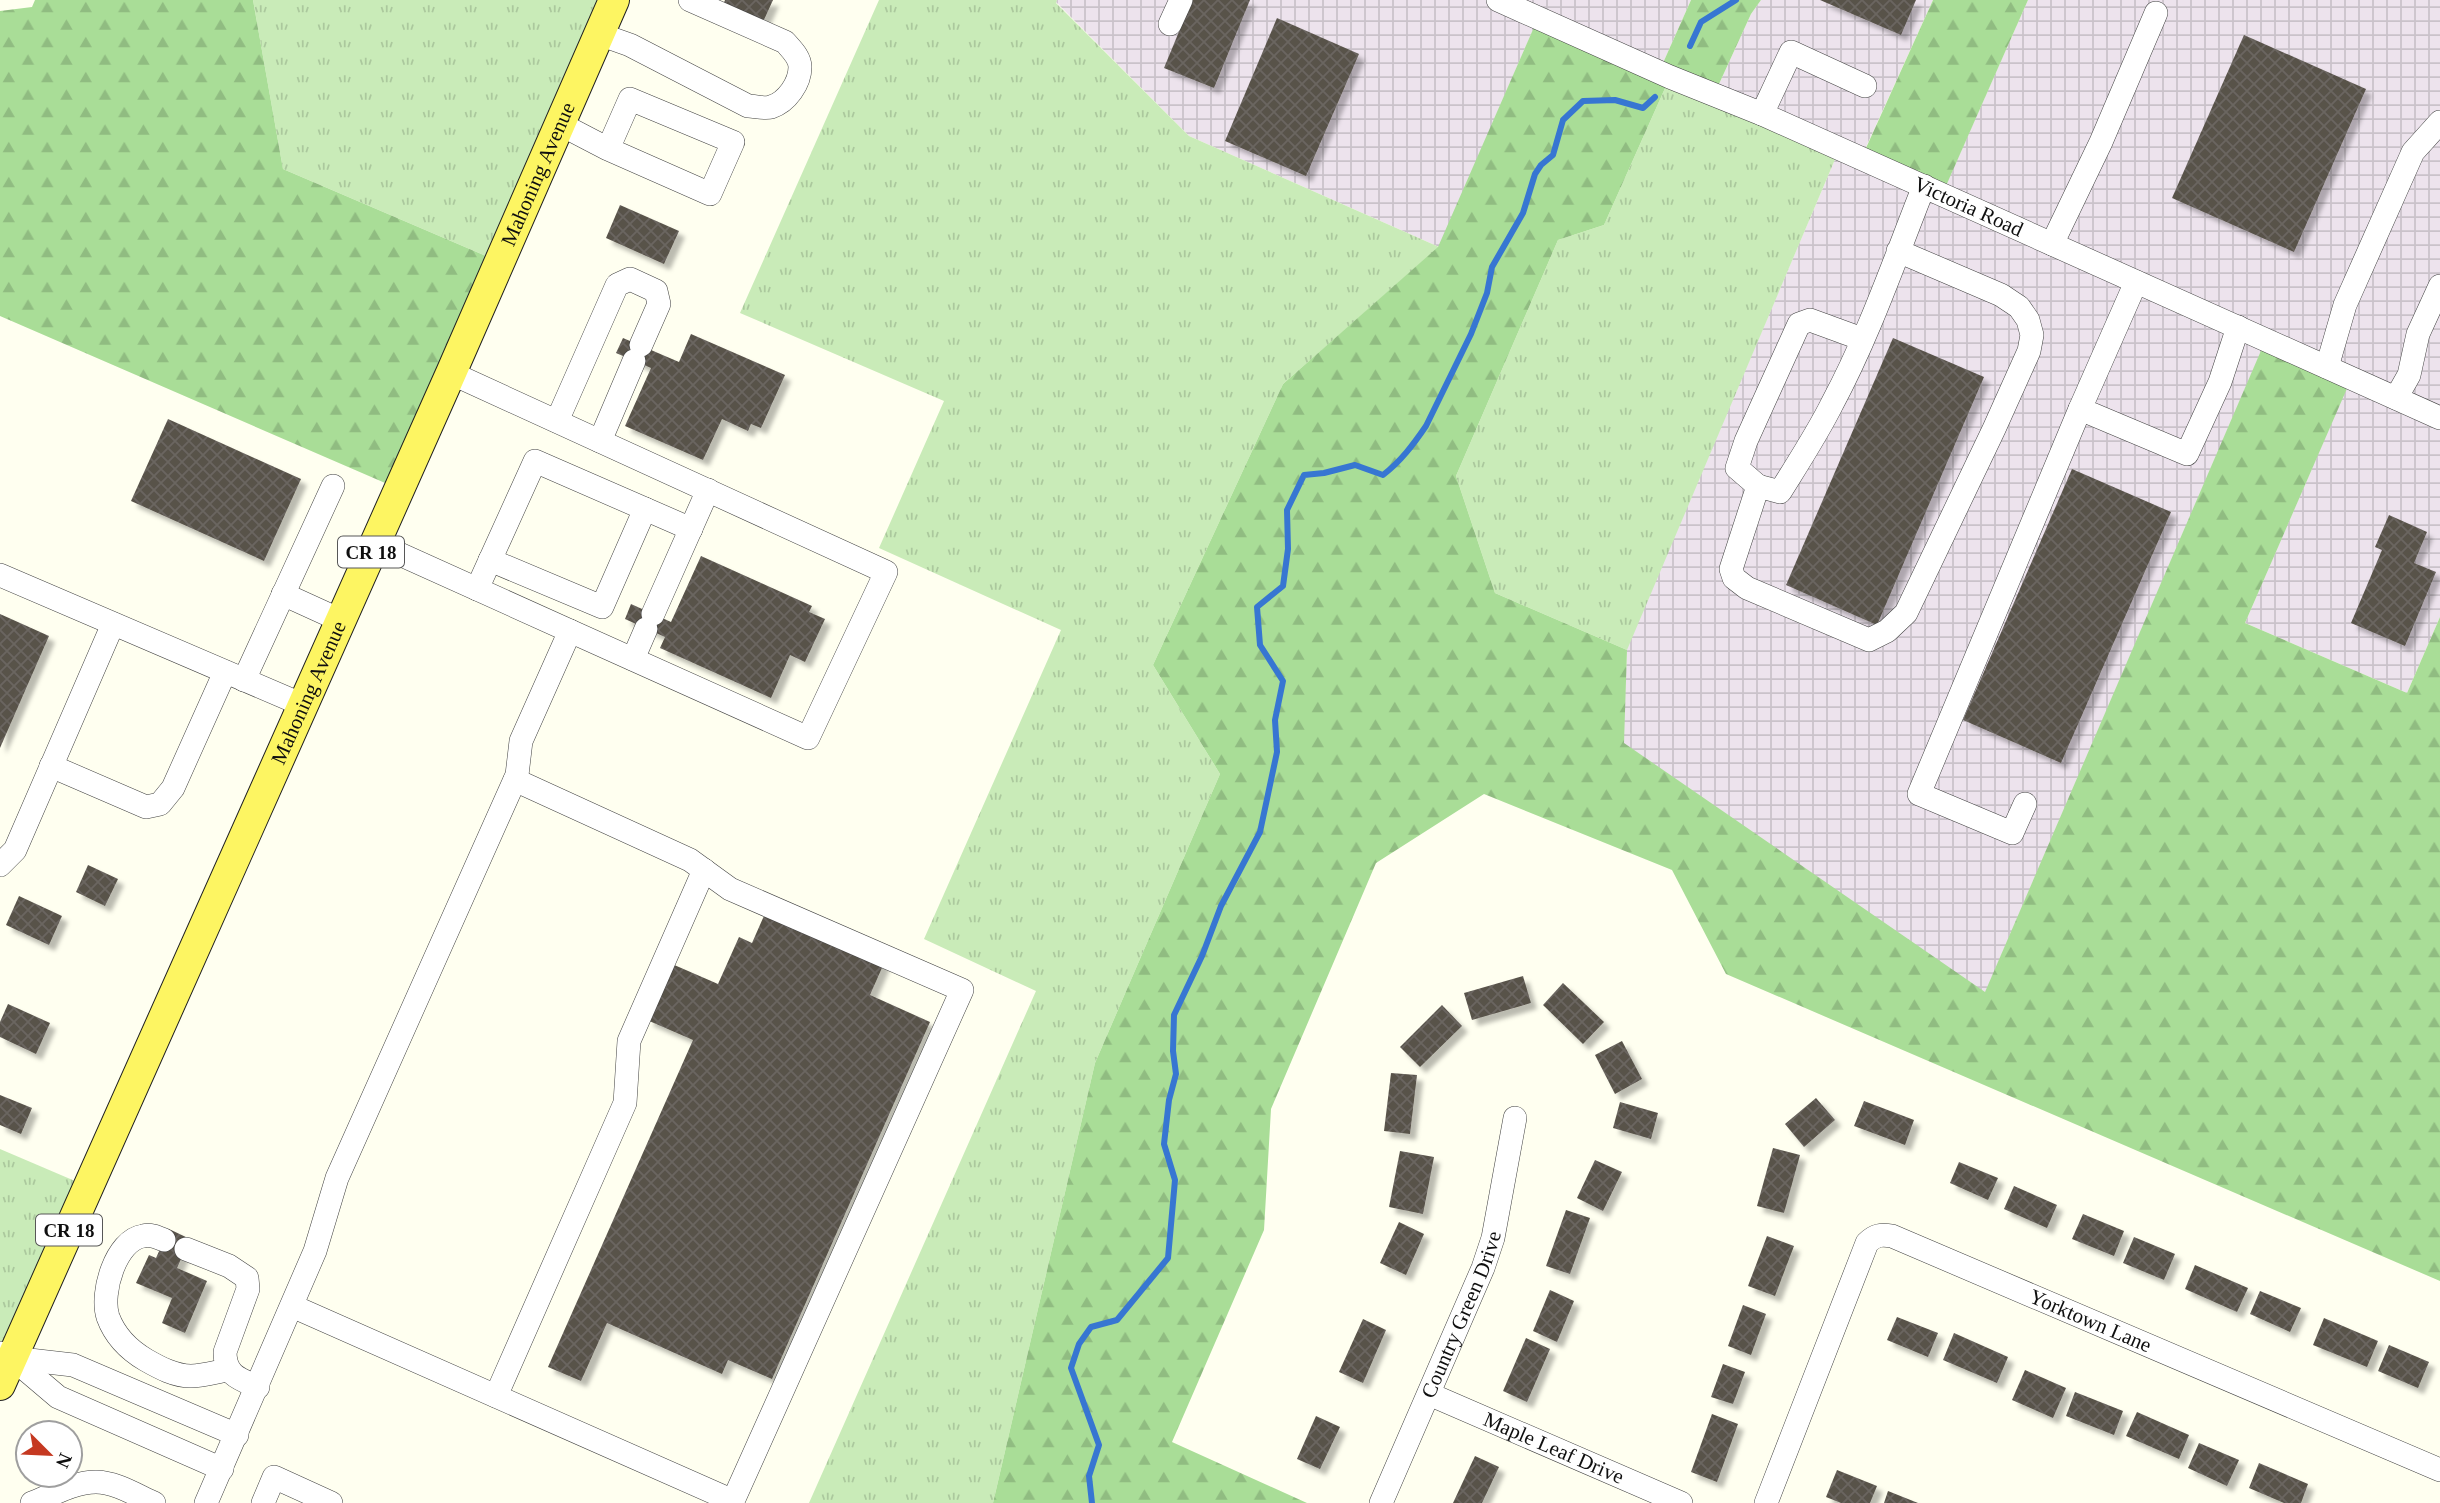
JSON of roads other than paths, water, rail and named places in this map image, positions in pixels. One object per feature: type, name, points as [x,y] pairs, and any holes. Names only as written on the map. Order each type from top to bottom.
[{"type":"main road","name":"Mahoning Avenue","points":[[4,1366],[341,620],[614,0]]},
{"type":"street","points":[[599,34],[629,45],[748,106],[770,107],[787,98],[797,81],[800,65],[786,42],[690,0]]},
{"type":"street","points":[[1170,24],[1181,0]]},
{"type":"street","name":"Victoria Road","points":[[1498,0],[1542,9],[1762,114],[2440,418]]},
{"type":"street","points":[[2052,244],[2101,142],[2156,13]]},
{"type":"street","points":[[1762,114],[1791,52],[1865,86]]},
{"type":"street","points":[[560,124],[608,149],[710,194],[733,142],[630,99],[608,149]]},
{"type":"street","points":[[2328,368],[2345,305],[2413,152],[2440,122]]},
{"type":"street","points":[[1862,340],[1810,320],[1799,324],[1746,441],[1737,468],[1758,485],[1780,492],[1833,403],[1862,340],[1924,186]]},
{"type":"street","points":[[1758,485],[1731,569],[1734,578],[1759,593],[1869,640],[1887,631],[1906,613],[1994,429],[2029,351],[2032,335],[2028,320],[2019,307],[2001,295],[1898,251]]},
{"type":"street","points":[[557,421],[617,285],[630,279],[656,291],[659,304],[600,441]]},
{"type":"street","points":[[2025,804],[2012,833],[1919,794],[2136,282]]},
{"type":"street","points":[[2396,398],[2409,375],[2418,334],[2440,286]]},
{"type":"street","points":[[2080,409],[2187,453],[2220,382],[2238,327]]},
{"type":"street","points":[[375,543],[808,738],[886,572],[451,373]]},
{"type":"street","points":[[477,589],[535,461],[691,529]]},
{"type":"street","points":[[51,766],[146,807],[160,804],[173,788],[283,594],[333,486]]},
{"type":"street","points":[[633,659],[708,490]]},
{"type":"street","points":[[490,560],[602,607],[645,509]]},
{"type":"street","points":[[0,575],[303,705]]},
{"type":"street","points":[[283,594],[341,620]]},
{"type":"street","points":[[0,866],[15,850],[113,624]]},
{"type":"street","points":[[206,1503],[317,1246],[337,1178],[515,780],[521,741],[570,631]]},
{"type":"street","points":[[292,1306],[733,1501],[962,990],[730,889],[690,860],[515,780]]},
{"type":"street","points":[[496,1396],[625,1103],[629,1041],[704,870]]},
{"type":"street","name":"Country Green Drive","points":[[1381,1503],[1483,1268],[1493,1238],[1515,1118]]},
{"type":"street","name":"Yorktown Lane","points":[[1766,1503],[1867,1243],[1873,1237],[1883,1234],[2440,1470]]},
{"type":"street","points":[[164,1240],[141,1236],[131,1242],[112,1269],[105,1298],[107,1315],[114,1331],[135,1353],[176,1375],[193,1376],[228,1370]]},
{"type":"street","points":[[186,1249],[229,1266],[247,1278],[248,1289],[225,1352],[228,1370],[236,1377],[258,1387]]},
{"type":"street","points":[[4,1366],[73,1365],[237,1435]]},
{"type":"street","points":[[4,1366],[58,1396],[222,1469]]},
{"type":"street","name":"Maple Leaf Drive","points":[[1429,1394],[1681,1503]]},
{"type":"street","points":[[263,1503],[274,1477],[331,1503]]},
{"type":"street","points":[[32,1503],[80,1484],[97,1482],[154,1503]]},
{"type":"waterway","points":[[1690,46],[1701,22],[1736,0]]},
{"type":"waterway","points":[[1092,1503],[1089,1476],[1099,1445],[1071,1368],[1079,1344],[1091,1327],[1117,1320],[1168,1258],[1175,1180],[1164,1144],[1169,1100],[1176,1074],[1173,1051],[1174,1015],[1202,956],[1221,906],[1260,832],[1277,752],[1275,720],[1283,681],[1260,645],[1257,607],[1283,586],[1288,549],[1287,510],[1304,475],[1355,465],[1383,475],[1401,458],[1426,426],[1471,334],[1487,293],[1492,267],[1523,213],[1535,174],[1553,155],[1563,120],[1583,101],[1615,100],[1643,108],[1655,97]]}]
